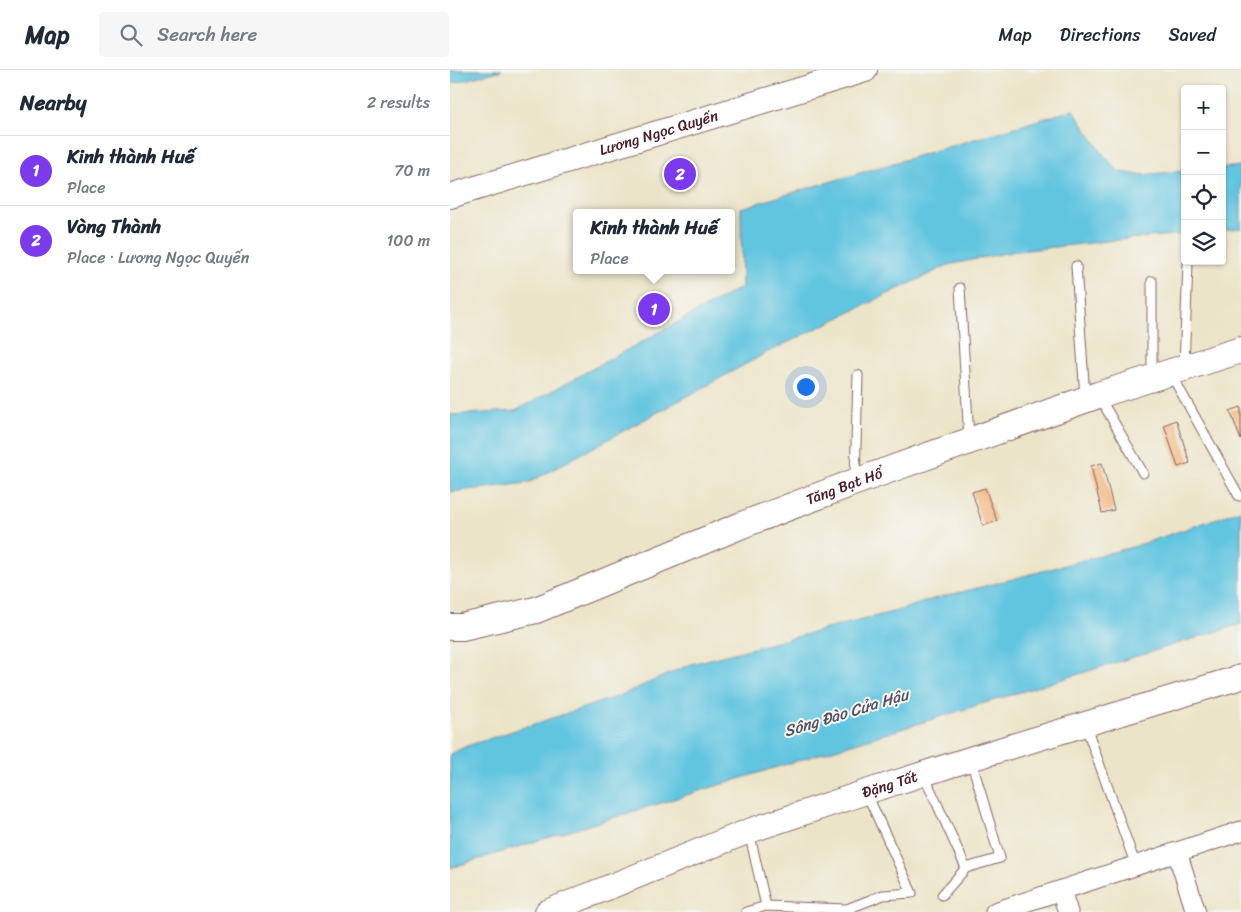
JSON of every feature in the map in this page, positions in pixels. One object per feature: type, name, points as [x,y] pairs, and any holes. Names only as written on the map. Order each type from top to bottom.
[{"type":"main road","name":"Tăng Bạt Hổ","points":[[450,627],[462,627],[536,610],[742,525],[855,482],[1092,397],[1241,350]]},
{"type":"street","name":"Lương Ngọc Quyến","points":[[450,196],[865,70]]},
{"type":"street","name":"Đặng Tất","points":[[547,912],[749,831],[970,759],[1241,676]]},
{"type":"street","points":[[996,912],[1241,832]]},
{"type":"street","points":[[1177,852],[1196,912]]},
{"type":"street","points":[[1060,891],[1068,912]]},
{"type":"lane","points":[[1169,373],[1188,265]]},
{"type":"lane","points":[[1076,266],[1092,397],[1143,473]]},
{"type":"lane","points":[[1152,281],[1169,373],[1239,496]]},
{"type":"lane","points":[[960,288],[969,441]]},
{"type":"lane","points":[[855,482],[858,375]]},
{"type":"lane","points":[[1085,724],[1136,866]]},
{"type":"lane","points":[[942,895],[966,868],[1000,858],[970,759]]},
{"type":"lane","points":[[924,774],[966,868]]},
{"type":"lane","points":[[746,912],[766,906],[847,909],[883,895],[912,893],[866,792]]},
{"type":"lane","points":[[749,831],[766,906]]},
{"type":"water","points":[[450,70],[502,70],[450,84]]},
{"type":"water","points":[[1073,110],[1103,154],[1118,171],[1139,175],[1181,171],[1181,234],[1010,252],[948,265],[768,352],[528,483],[450,492],[450,415],[515,411],[742,287],[741,208]]},
{"type":"water","points":[[1241,166],[1241,228],[1226,230],[1226,168]]},
{"type":"water","name":"Sông Đào Cửa Hậu","points":[[1241,510],[1241,624],[450,868],[450,754],[467,746],[619,696],[691,664],[1136,546]]},
{"type":"building","points":[[1241,407],[1241,440],[1230,411]]},
{"type":"building","points":[[1176,420],[1190,463],[1178,467],[1164,425]]},
{"type":"building","points":[[1102,463],[1114,510],[1102,513],[1091,466]]},
{"type":"building","points":[[985,488],[997,521],[983,526],[972,492]]},
{"type":"place","name":"Vòng Thành","points":[[680,174]]},
{"type":"place","name":"Kinh thành Huế","points":[[654,309]]}]
